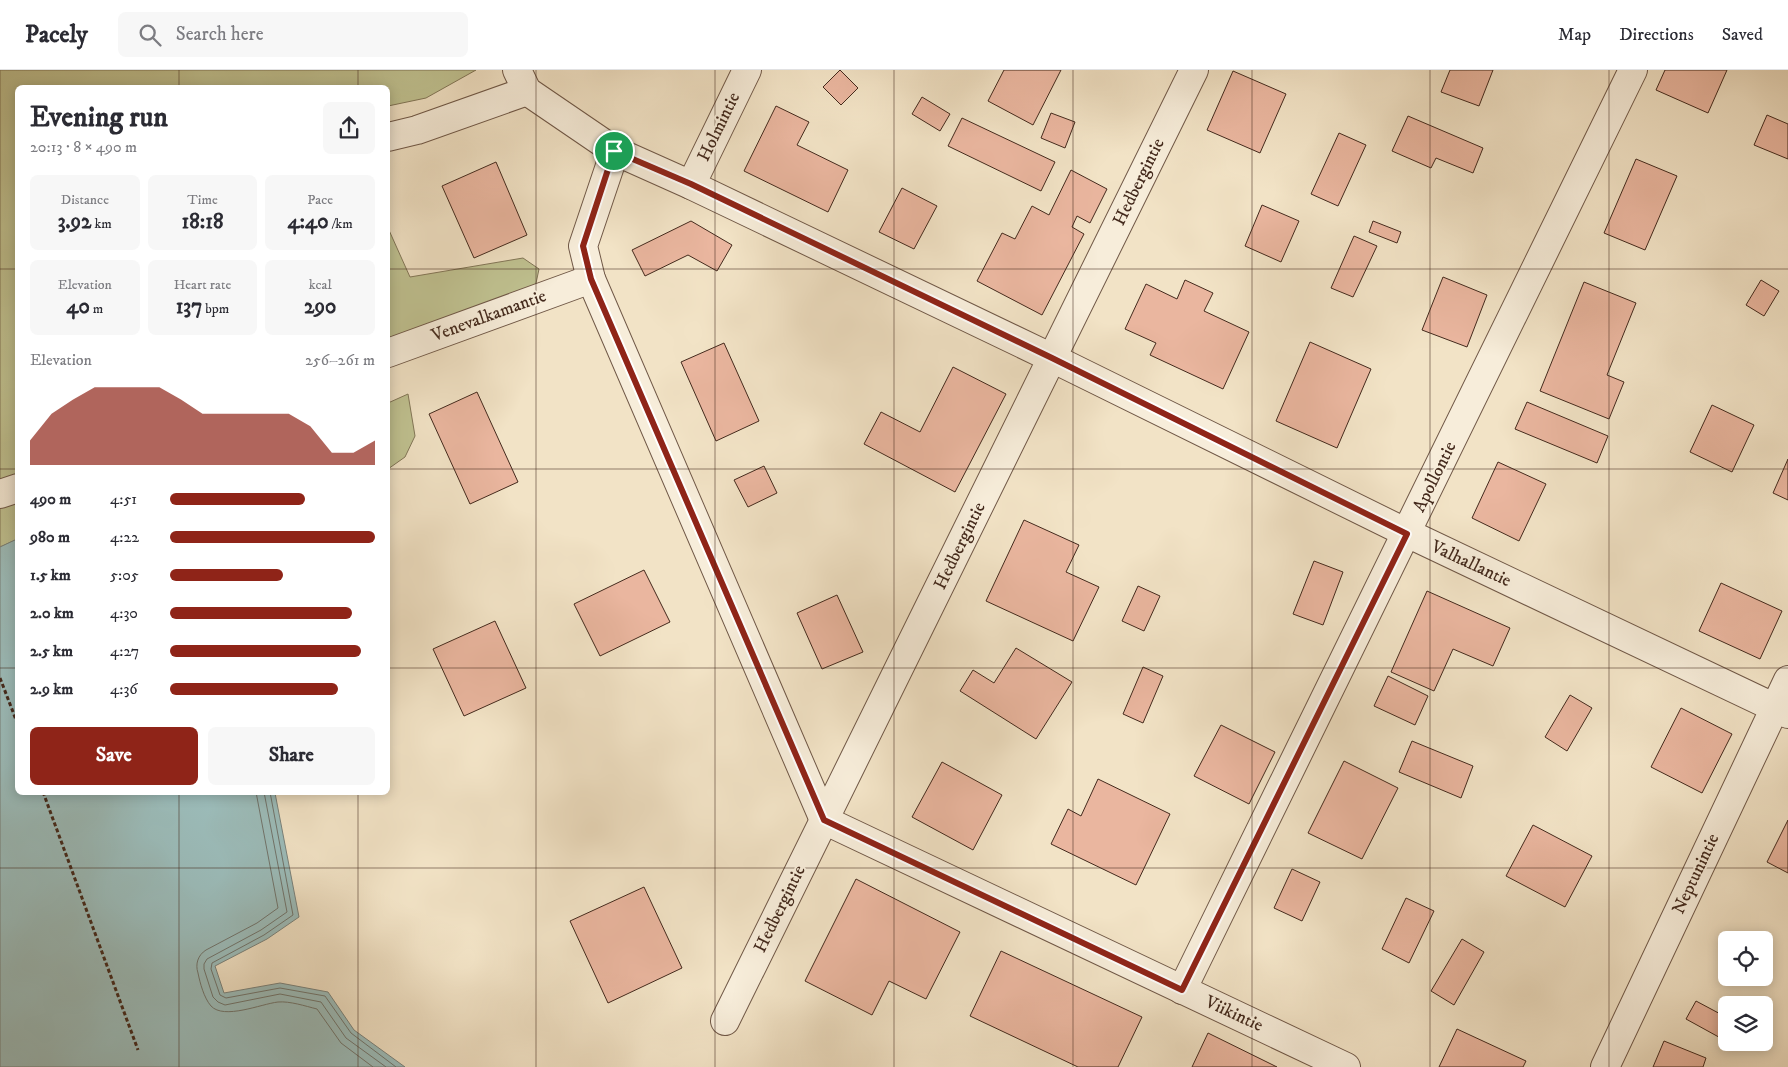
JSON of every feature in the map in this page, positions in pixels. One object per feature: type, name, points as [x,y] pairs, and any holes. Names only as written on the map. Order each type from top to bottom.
[{"type":"street","name":"Holmintie","points":[[691,184],[747,70]]},
{"type":"street","name":"Hedbergintie","points":[[725,1021],[1194,70]]},
{"type":"street","name":"Apollontie","points":[[1182,990],[1633,70]]},
{"type":"street","name":"Valhallantie","points":[[522,80],[614,151],[691,184],[1052,358],[1407,534],[1782,711]]},
{"type":"street","points":[[390,137],[417,130],[522,80]]},
{"type":"street","points":[[614,151],[583,246],[591,279],[824,820]]},
{"type":"street","name":"Venevalkamantie","points":[[390,352],[591,279]]},
{"type":"street","points":[[0,494],[15,489]]},
{"type":"street","name":"Neptunintie","points":[[1604,1067],[1782,711],[1788,680]]},
{"type":"street","name":"Viikintie","points":[[824,820],[1346,1067]]},
{"type":"path","points":[[0,678],[15,717]]},
{"type":"path","points":[[44,795],[138,1050]]},
{"type":"green space","points":[[0,70],[476,70],[426,98],[390,106],[390,85],[15,85],[15,540],[0,547]]},
{"type":"green space","points":[[390,232],[410,277],[523,258],[539,269],[535,288],[390,339]]},
{"type":"green space","points":[[408,394],[415,436],[405,457],[390,468],[390,402]]},
{"type":"water","points":[[15,540],[15,795],[275,795],[299,917],[267,939],[215,966],[224,993],[280,983],[328,992],[354,1030],[405,1067],[0,1067],[0,547]]},
{"type":"building","points":[[840,70],[858,88],[841,105],[823,87]]},
{"type":"building","points":[[1004,70],[1061,70],[1033,125],[988,101]]},
{"type":"building","points":[[1450,70],[1493,70],[1479,106],[1441,92]]},
{"type":"building","points":[[1665,70],[1727,70],[1708,113],[1656,90]]},
{"type":"building","points":[[1233,71],[1286,94],[1260,153],[1207,130]]},
{"type":"building","points":[[922,97],[950,114],[940,131],[912,114]]},
{"type":"building","points":[[776,106],[809,122],[797,145],[848,170],[828,212],[744,171]]},
{"type":"building","points":[[1051,113],[1075,122],[1065,148],[1041,138]]},
{"type":"building","points":[[1767,115],[1788,124],[1788,159],[1754,145]]},
{"type":"building","points":[[1408,116],[1483,148],[1473,173],[1436,158],[1431,168],[1392,151]]},
{"type":"building","points":[[962,118],[1055,162],[1041,191],[948,146]]},
{"type":"building","points":[[1339,133],[1366,145],[1338,206],[1311,194]]},
{"type":"building","points":[[1636,159],[1677,176],[1645,250],[1604,233]]},
{"type":"building","points":[[496,162],[527,235],[474,258],[442,186]]},
{"type":"building","points":[[1071,170],[1107,189],[1090,223],[1077,216],[1072,227],[1084,234],[1042,315],[977,281],[1002,233],[1015,239],[1032,206],[1049,215]]},
{"type":"building","points":[[902,188],[937,206],[914,249],[879,232]]},
{"type":"building","points":[[1262,205],[1299,221],[1281,262],[1245,246]]},
{"type":"building","points":[[691,221],[732,245],[717,271],[688,255],[645,276],[632,250]]},
{"type":"building","points":[[1373,221],[1401,232],[1397,243],[1369,232]]},
{"type":"building","points":[[1354,236],[1377,246],[1353,297],[1331,288]]},
{"type":"building","points":[[1443,277],[1487,295],[1467,347],[1422,330]]},
{"type":"building","points":[[1185,280],[1213,293],[1204,311],[1249,332],[1223,389],[1150,355],[1156,343],[1125,329],[1146,284],[1177,299]]},
{"type":"building","points":[[1761,280],[1779,291],[1764,316],[1746,305]]},
{"type":"building","points":[[1584,282],[1636,303],[1607,375],[1624,382],[1609,419],[1540,391]]},
{"type":"building","points":[[1310,342],[1371,369],[1337,448],[1276,421]]},
{"type":"building","points":[[724,343],[759,421],[716,441],[681,362]]},
{"type":"building","points":[[953,367],[1006,394],[955,492],[864,444],[881,412],[920,432]]},
{"type":"building","points":[[477,392],[518,482],[470,504],[429,414]]},
{"type":"building","points":[[1527,402],[1608,436],[1597,463],[1515,429]]},
{"type":"building","points":[[1712,405],[1754,425],[1732,472],[1690,452]]},
{"type":"building","points":[[1788,459],[1788,500],[1773,493]]},
{"type":"building","points":[[1498,462],[1546,484],[1519,541],[1472,518]]},
{"type":"building","points":[[764,466],[777,493],[748,507],[734,480]]},
{"type":"building","points":[[1024,520],[1079,545],[1066,572],[1099,587],[1073,641],[986,601]]},
{"type":"building","points":[[1314,561],[1343,572],[1323,625],[1293,614]]},
{"type":"building","points":[[644,570],[670,622],[600,656],[574,604]]},
{"type":"building","points":[[1721,583],[1782,611],[1760,659],[1699,631]]},
{"type":"building","points":[[1138,586],[1160,596],[1144,631],[1122,621]]},
{"type":"building","points":[[1427,591],[1510,628],[1493,666],[1453,649],[1434,691],[1391,672]]},
{"type":"building","points":[[837,595],[863,652],[822,669],[797,613]]},
{"type":"building","points":[[495,621],[526,688],[464,716],[433,649]]},
{"type":"building","points":[[1016,648],[1072,682],[1036,739],[960,691],[973,670],[994,683]]},
{"type":"building","points":[[1143,667],[1163,676],[1143,723],[1123,714]]},
{"type":"building","points":[[1388,676],[1428,696],[1415,725],[1374,706]]},
{"type":"building","points":[[1570,695],[1592,708],[1567,751],[1545,737]]},
{"type":"building","points":[[1681,708],[1732,734],[1702,793],[1651,767]]},
{"type":"building","points":[[1221,725],[1275,752],[1249,804],[1194,776]]},
{"type":"building","points":[[1412,741],[1473,766],[1461,798],[1399,772]]},
{"type":"building","points":[[1344,761],[1398,788],[1362,859],[1308,833]]},
{"type":"building","points":[[942,762],[1002,795],[973,850],[912,817]]},
{"type":"building","points":[[1098,779],[1170,814],[1136,885],[1051,844],[1068,809],[1081,816]]},
{"type":"building","points":[[1788,820],[1788,873],[1767,862]]},
{"type":"building","points":[[1533,825],[1592,856],[1565,907],[1506,876]]},
{"type":"building","points":[[1292,869],[1320,882],[1302,921],[1274,908]]},
{"type":"building","points":[[856,879],[960,932],[926,999],[889,981],[872,1015],[805,981]]},
{"type":"building","points":[[644,887],[682,968],[608,1003],[570,921]]},
{"type":"building","points":[[1406,898],[1434,911],[1409,963],[1382,949]]},
{"type":"building","points":[[1462,939],[1484,952],[1454,1005],[1431,991]]},
{"type":"building","points":[[1001,951],[1142,1017],[1118,1067],[1078,1067],[970,1016]]},
{"type":"building","points":[[1696,1001],[1718,1013],[1718,1037],[1686,1019]]},
{"type":"building","points":[[1457,1029],[1526,1061],[1523,1067],[1439,1067]]},
{"type":"building","points":[[1208,1033],[1277,1067],[1192,1067]]},
{"type":"building","points":[[1664,1041],[1706,1058],[1703,1067],[1653,1067]]},
{"type":"route","points":[[614,151],[691,184],[1052,358],[1407,534],[1182,990],[824,820],[591,279],[583,246],[614,151]]}]
